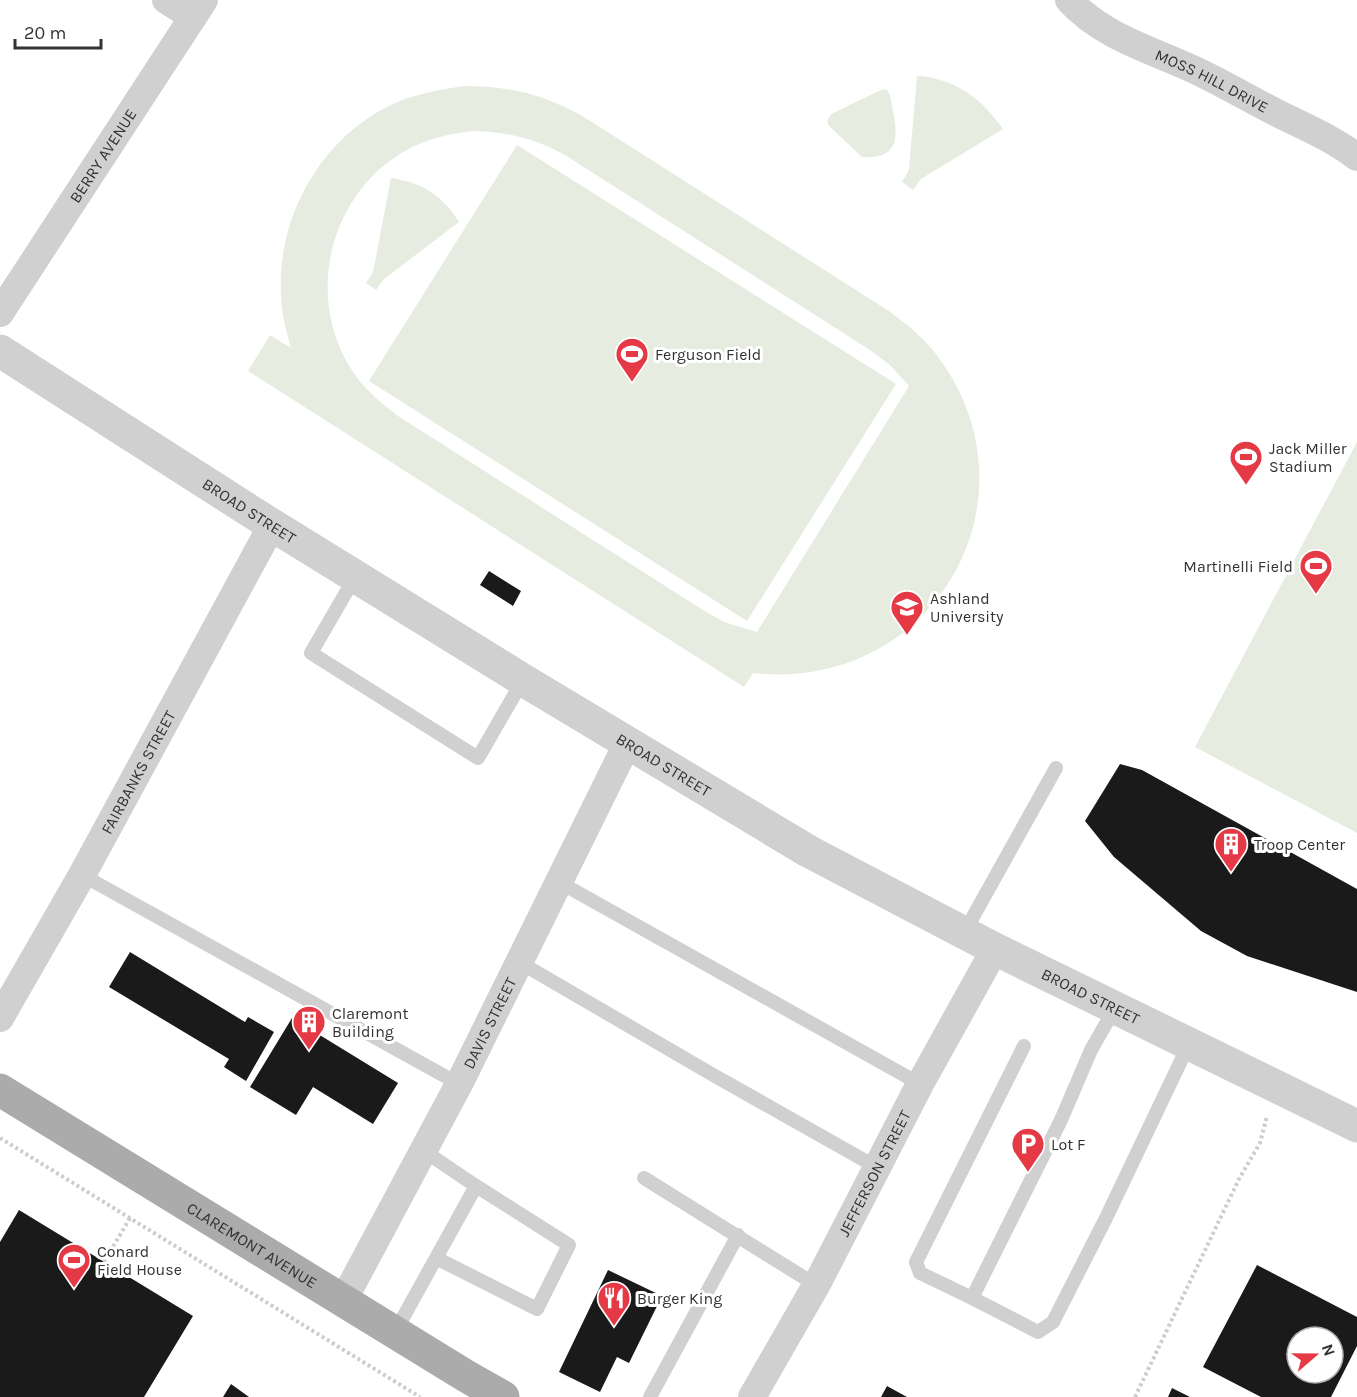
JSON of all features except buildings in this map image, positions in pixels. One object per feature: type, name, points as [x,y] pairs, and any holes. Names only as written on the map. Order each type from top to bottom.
[{"type":"main road","name":"CLAREMONT AVENUE","points":[[0,1090],[504,1397]]},
{"type":"street","points":[[166,0],[198,9]]},
{"type":"street","name":"MOSS HILL DRIVE","points":[[1070,0],[1079,11],[1098,26],[1224,84],[1325,136],[1357,157]]},
{"type":"street","name":"BERRY AVENUE","points":[[0,313],[198,9]]},
{"type":"street","name":"BROAD STREET","points":[[0,351],[355,577],[808,850],[995,949],[1357,1126]]},
{"type":"street","name":"FAIRBANKS STREET","points":[[0,1018],[82,875],[272,525]]},
{"type":"street","name":"DAVIS STREET","points":[[344,1299],[459,1084],[628,742]]},
{"type":"street","name":"JEFFERSON STREET","points":[[752,1397],[816,1285],[920,1084],[995,949]]},
{"type":"lane","points":[[355,577],[311,653],[438,734],[478,758],[523,680]]},
{"type":"lane","points":[[964,933],[1056,768]]},
{"type":"lane","points":[[82,875],[459,1084]]},
{"type":"lane","points":[[559,882],[920,1084]]},
{"type":"lane","points":[[519,962],[878,1168]]},
{"type":"lane","points":[[972,1298],[1061,1120],[1091,1050],[1115,1008]]},
{"type":"lane","points":[[1024,1046],[916,1262],[920,1273],[1038,1332],[1053,1322],[1106,1218],[1189,1044]]},
{"type":"lane","points":[[424,1151],[569,1245],[537,1309],[436,1257]]},
{"type":"lane","points":[[644,1178],[816,1285]]},
{"type":"lane","points":[[395,1332],[476,1186]]},
{"type":"lane","points":[[650,1397],[738,1235]]},
{"type":"path","points":[[1135,1397],[1239,1179],[1260,1143],[1275,1087]]},
{"type":"path","points":[[0,1138],[420,1397]]},
{"type":"path","points":[[104,1262],[130,1218]]},
{"type":"shaded area","points":[[917,76],[944,81],[966,92],[986,108],[1003,129],[921,179],[913,190],[902,182],[909,170]]},
{"type":"shaded area","points":[[466,86],[527,93],[584,117],[889,311],[931,348],[967,410],[979,467],[974,523],[953,575],[919,619],[873,652],[817,671],[753,673],[744,687],[248,371],[270,335],[291,348],[281,293],[282,262],[288,232],[298,203],[313,175],[332,150],[354,129],[379,111],[408,98],[437,90]],"holes":[[[473,131],[531,140],[565,155],[870,350],[890,365],[909,386],[757,632],[724,622],[703,610],[398,416],[370,392],[348,364],[335,336],[329,306],[328,276],[333,247],[343,219],[358,193],[378,170],[411,147],[446,136]]]},
{"type":"shaded area","points":[[883,89],[887,90],[890,95],[895,138],[892,147],[886,153],[862,157],[829,126],[827,121],[831,114]]},
{"type":"shaded area","name":"Ferguson Field","points":[[517,145],[896,384],[747,621],[369,381]]},
{"type":"shaded area","points":[[391,178],[413,183],[431,192],[446,204],[459,222],[384,279],[376,290],[366,283],[373,272]]},
{"type":"shaded area","name":"Martinelli Field","points":[[1357,442],[1357,833],[1195,747]]},
{"type":"place","name":"Ferguson Field","points":[[632,383]]},
{"type":"place","name":"Jack Miller Stadium","points":[[1246,486]]},
{"type":"place","name":"Martinelli Field","points":[[1316,595]]},
{"type":"place","name":"Ashland University","points":[[907,636]]},
{"type":"place","name":"Troop Center","points":[[1231,873]]},
{"type":"place","name":"Claremont Building","points":[[309,1051]]},
{"type":"place","name":"Lot F","points":[[1028,1173]]},
{"type":"place","name":"Conard Field House","points":[[74,1289]]},
{"type":"place","name":"Burger King","points":[[614,1327]]}]
